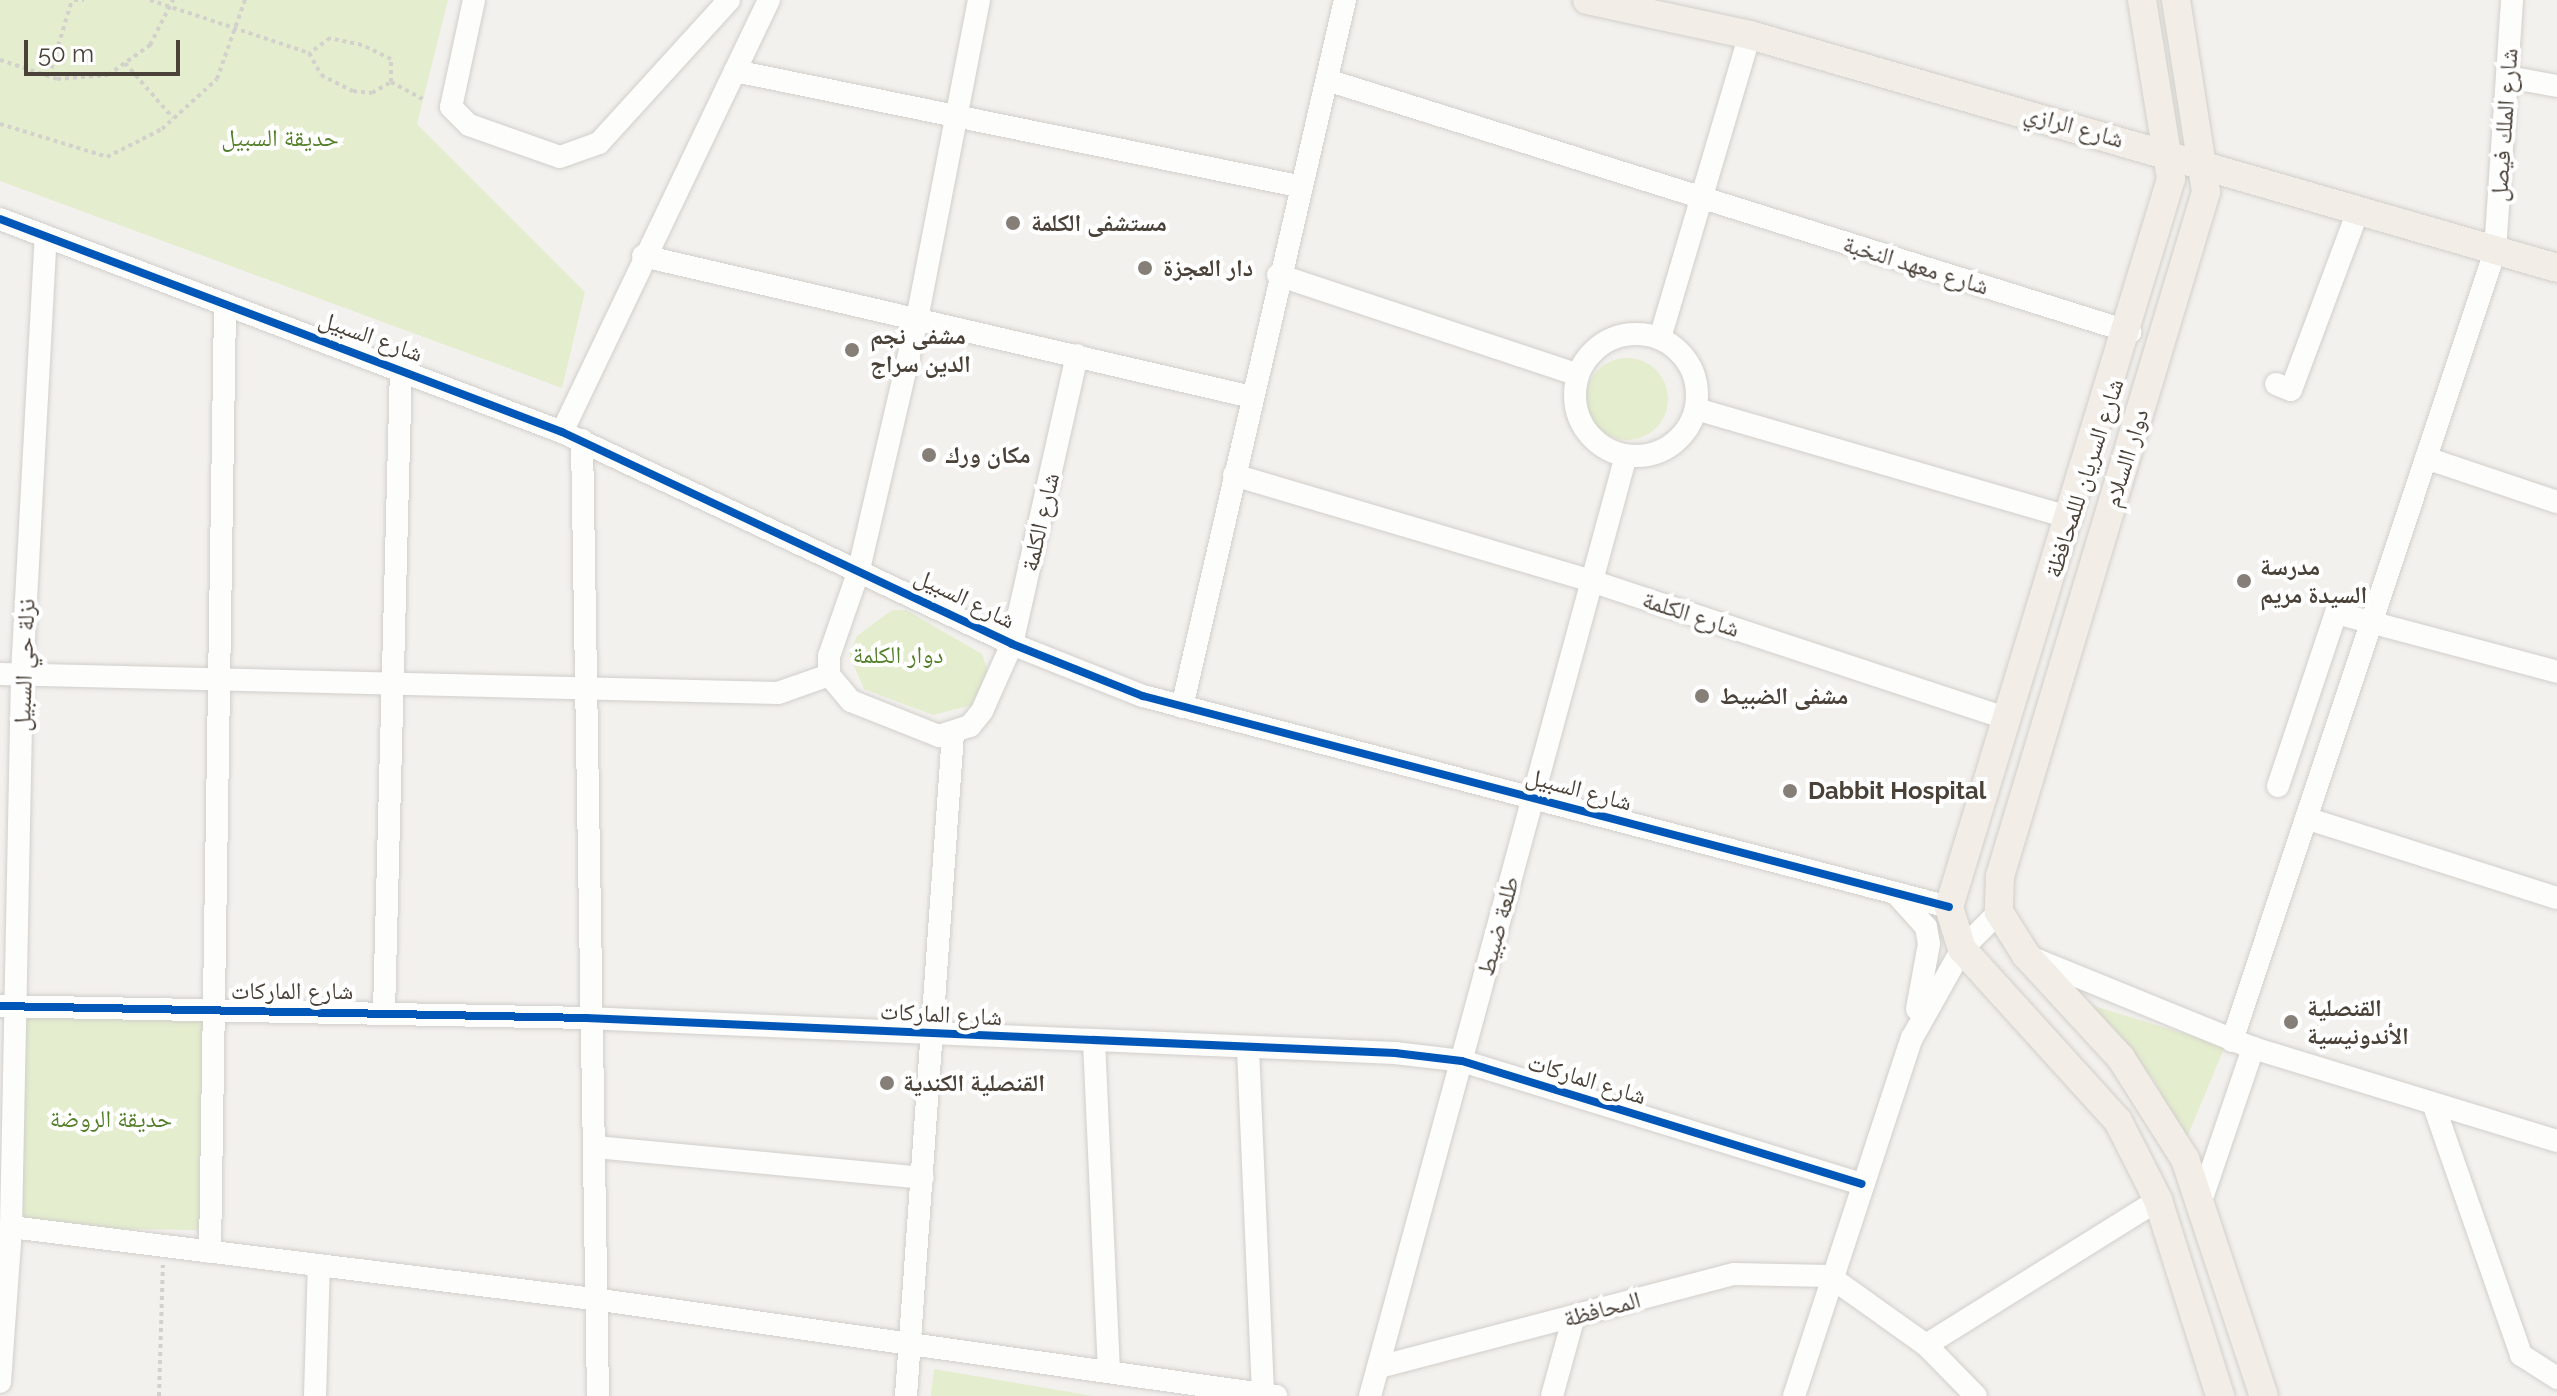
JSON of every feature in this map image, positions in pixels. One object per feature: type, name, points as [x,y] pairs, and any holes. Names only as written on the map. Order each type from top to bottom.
[{"type":"main road","name":"شارع الرازي","points":[[1587,0],[1750,35],[2167,152],[2557,268]]},
{"type":"main road","name":"شارع السريان لللمحافظة","points":[[1949,907],[2130,332],[2171,179],[2142,0]]},
{"type":"main road","name":"دوار االسلام","points":[[1999,912],[2000,876],[2206,192],[2207,164],[2176,0]]},
{"type":"main road","points":[[1949,907],[1962,949],[2118,1121],[2158,1200],[2220,1396]]},
{"type":"main road","points":[[1999,912],[2026,955],[2121,1058],[2185,1159],[2264,1396]]},
{"type":"street","points":[[474,0],[451,107],[469,125],[560,157],[599,143],[729,0]]},
{"type":"street","points":[[598,1396],[601,1300],[596,1147],[586,1018],[583,688],[572,436],[643,256],[769,0]]},
{"type":"street","points":[[829,675],[859,570],[917,320],[960,115],[979,0]]},
{"type":"street","points":[[1182,707],[1298,186],[1345,0]]},
{"type":"street","name":"شارع الملك فيصل","points":[[2201,1201],[2306,818],[2495,251],[2512,0]]},
{"type":"street","points":[[1660,338],[1750,35]]},
{"type":"street","points":[[735,71],[1298,186]]},
{"type":"street","points":[[2508,77],[2557,86]]},
{"type":"street","name":"شارع معهد النخبة","points":[[1327,80],[2130,332]]},
{"type":"street","points":[[2276,384],[2291,390],[2359,208]]},
{"type":"street","name":"شارع السبيل","points":[[0,219],[225,306],[401,367],[572,436],[1012,644],[1182,707],[1949,907]]},
{"type":"street","name":"نزلة حي السبيل","points":[[0,1382],[11,1227],[8,1007],[11,674],[46,237]]},
{"type":"street","points":[[643,256],[1252,397]]},
{"type":"street","points":[[1278,275],[1578,375]]},
{"type":"street","points":[[210,1252],[209,1011],[225,306]]},
{"type":"street","points":[[1620,335],[1660,338],[1694,375],[1696,409],[1664,449],[1626,456],[1584,428],[1578,375],[1587,357],[1620,335]]},
{"type":"street","name":"شارع الكلمة","points":[[953,734],[982,711],[1012,644],[1077,355]]},
{"type":"street","points":[[384,1012],[396,683],[401,367]]},
{"type":"street","points":[[1696,409],[2071,518]]},
{"type":"street","name":"طلعة ضبيط","points":[[1370,1396],[1462,1061],[1588,580],[1626,456]]},
{"type":"street","points":[[2426,458],[2557,502]]},
{"type":"street","name":"شارع الكلمة","points":[[1234,475],[1588,580],[2008,719]]},
{"type":"street","points":[[2278,786],[2336,613],[2557,672]]},
{"type":"street","points":[[11,674],[778,693],[829,675]]},
{"type":"street","points":[[829,675],[868,710],[925,734],[953,734],[906,1396]]},
{"type":"street","points":[[2306,818],[2557,898]]},
{"type":"street","points":[[1794,1396],[1829,1276],[1912,1038],[1929,944],[1926,927],[1894,893]]},
{"type":"street","points":[[1912,1038],[1962,949],[1999,912]]},
{"type":"street","points":[[2026,955],[2243,1045],[2434,1106],[2557,1141]]},
{"type":"street","name":"شارع الماركات","points":[[8,1007],[586,1018],[1462,1061],[1861,1184]]},
{"type":"street","points":[[1094,1041],[1109,1372]]},
{"type":"street","points":[[11,1227],[601,1300],[1269,1395],[1248,1049]]},
{"type":"street","points":[[2434,1106],[2521,1355],[2557,1378]]},
{"type":"street","points":[[596,1147],[923,1178]]},
{"type":"street","points":[[1926,1345],[2158,1200]]},
{"type":"street","points":[[315,1396],[319,1265]]},
{"type":"street","name":"المحافظة","points":[[1379,1367],[1734,1274],[1829,1276]]},
{"type":"street","points":[[1829,1276],[1926,1345],[1963,1391]]},
{"type":"street","points":[[1552,1396],[1574,1316]]},
{"type":"path","points":[[49,76],[73,0],[84,0]]},
{"type":"path","points":[[150,0],[309,53],[321,75],[353,91],[372,93],[391,82]]},
{"type":"path","points":[[0,60],[49,76],[108,75],[150,45],[173,0]]},
{"type":"path","points":[[0,124],[107,157],[174,118],[217,79],[240,28],[245,0]]},
{"type":"path","points":[[309,53],[330,38],[362,45],[391,59],[391,82]]},
{"type":"path","points":[[125,63],[174,118]]},
{"type":"path","points":[[391,82],[423,99]]},
{"type":"path","points":[[159,1396],[163,1246]]},
{"type":"green space","name":"حديقة السبيل","points":[[0,0],[448,0],[417,124],[585,292],[562,388],[0,181]]},
{"type":"green space","points":[[1627,358],[1643,361],[1656,370],[1665,383],[1668,399],[1665,415],[1656,428],[1643,437],[1627,440],[1611,437],[1598,428],[1589,415],[1586,399],[1589,383],[1598,370],[1611,361]]},
{"type":"green space","name":"دوار الكلمة","points":[[892,610],[906,610],[982,654],[988,672],[976,704],[933,715],[864,689],[849,654],[857,636]]},
{"type":"green space","points":[[2084,1003],[2225,1046],[2185,1142],[2154,1080]]},
{"type":"green space","name":"حديقة الروضة","points":[[15,1007],[209,1010],[205,1230],[11,1227]]},
{"type":"green space","points":[[934,1369],[1093,1396],[931,1396]]},
{"type":"cycle path","points":[[0,219],[562,432],[1012,644],[1143,696],[1949,907]]},
{"type":"cycle path","points":[[0,1006],[586,1018],[1395,1053],[1462,1061],[1861,1184]]},
{"type":"place","name":"مستشفى الكلمة","points":[[1013,223]]},
{"type":"place","name":"دار العجزة","points":[[1145,268]]},
{"type":"place","name":"مشفى نجم الدين سراج","points":[[852,350]]},
{"type":"place","name":"مكان ورك","points":[[929,455]]},
{"type":"place","name":"مدرسة السيدة مريم","points":[[2244,581]]},
{"type":"place","name":"مشفى الضبيط","points":[[1702,696]]},
{"type":"place","name":"Dabbit Hospital","points":[[1790,791]]},
{"type":"place","name":"القنصلية الأندونيسية","points":[[2291,1022]]},
{"type":"place","name":"القنصلية الكندية","points":[[887,1083]]}]
